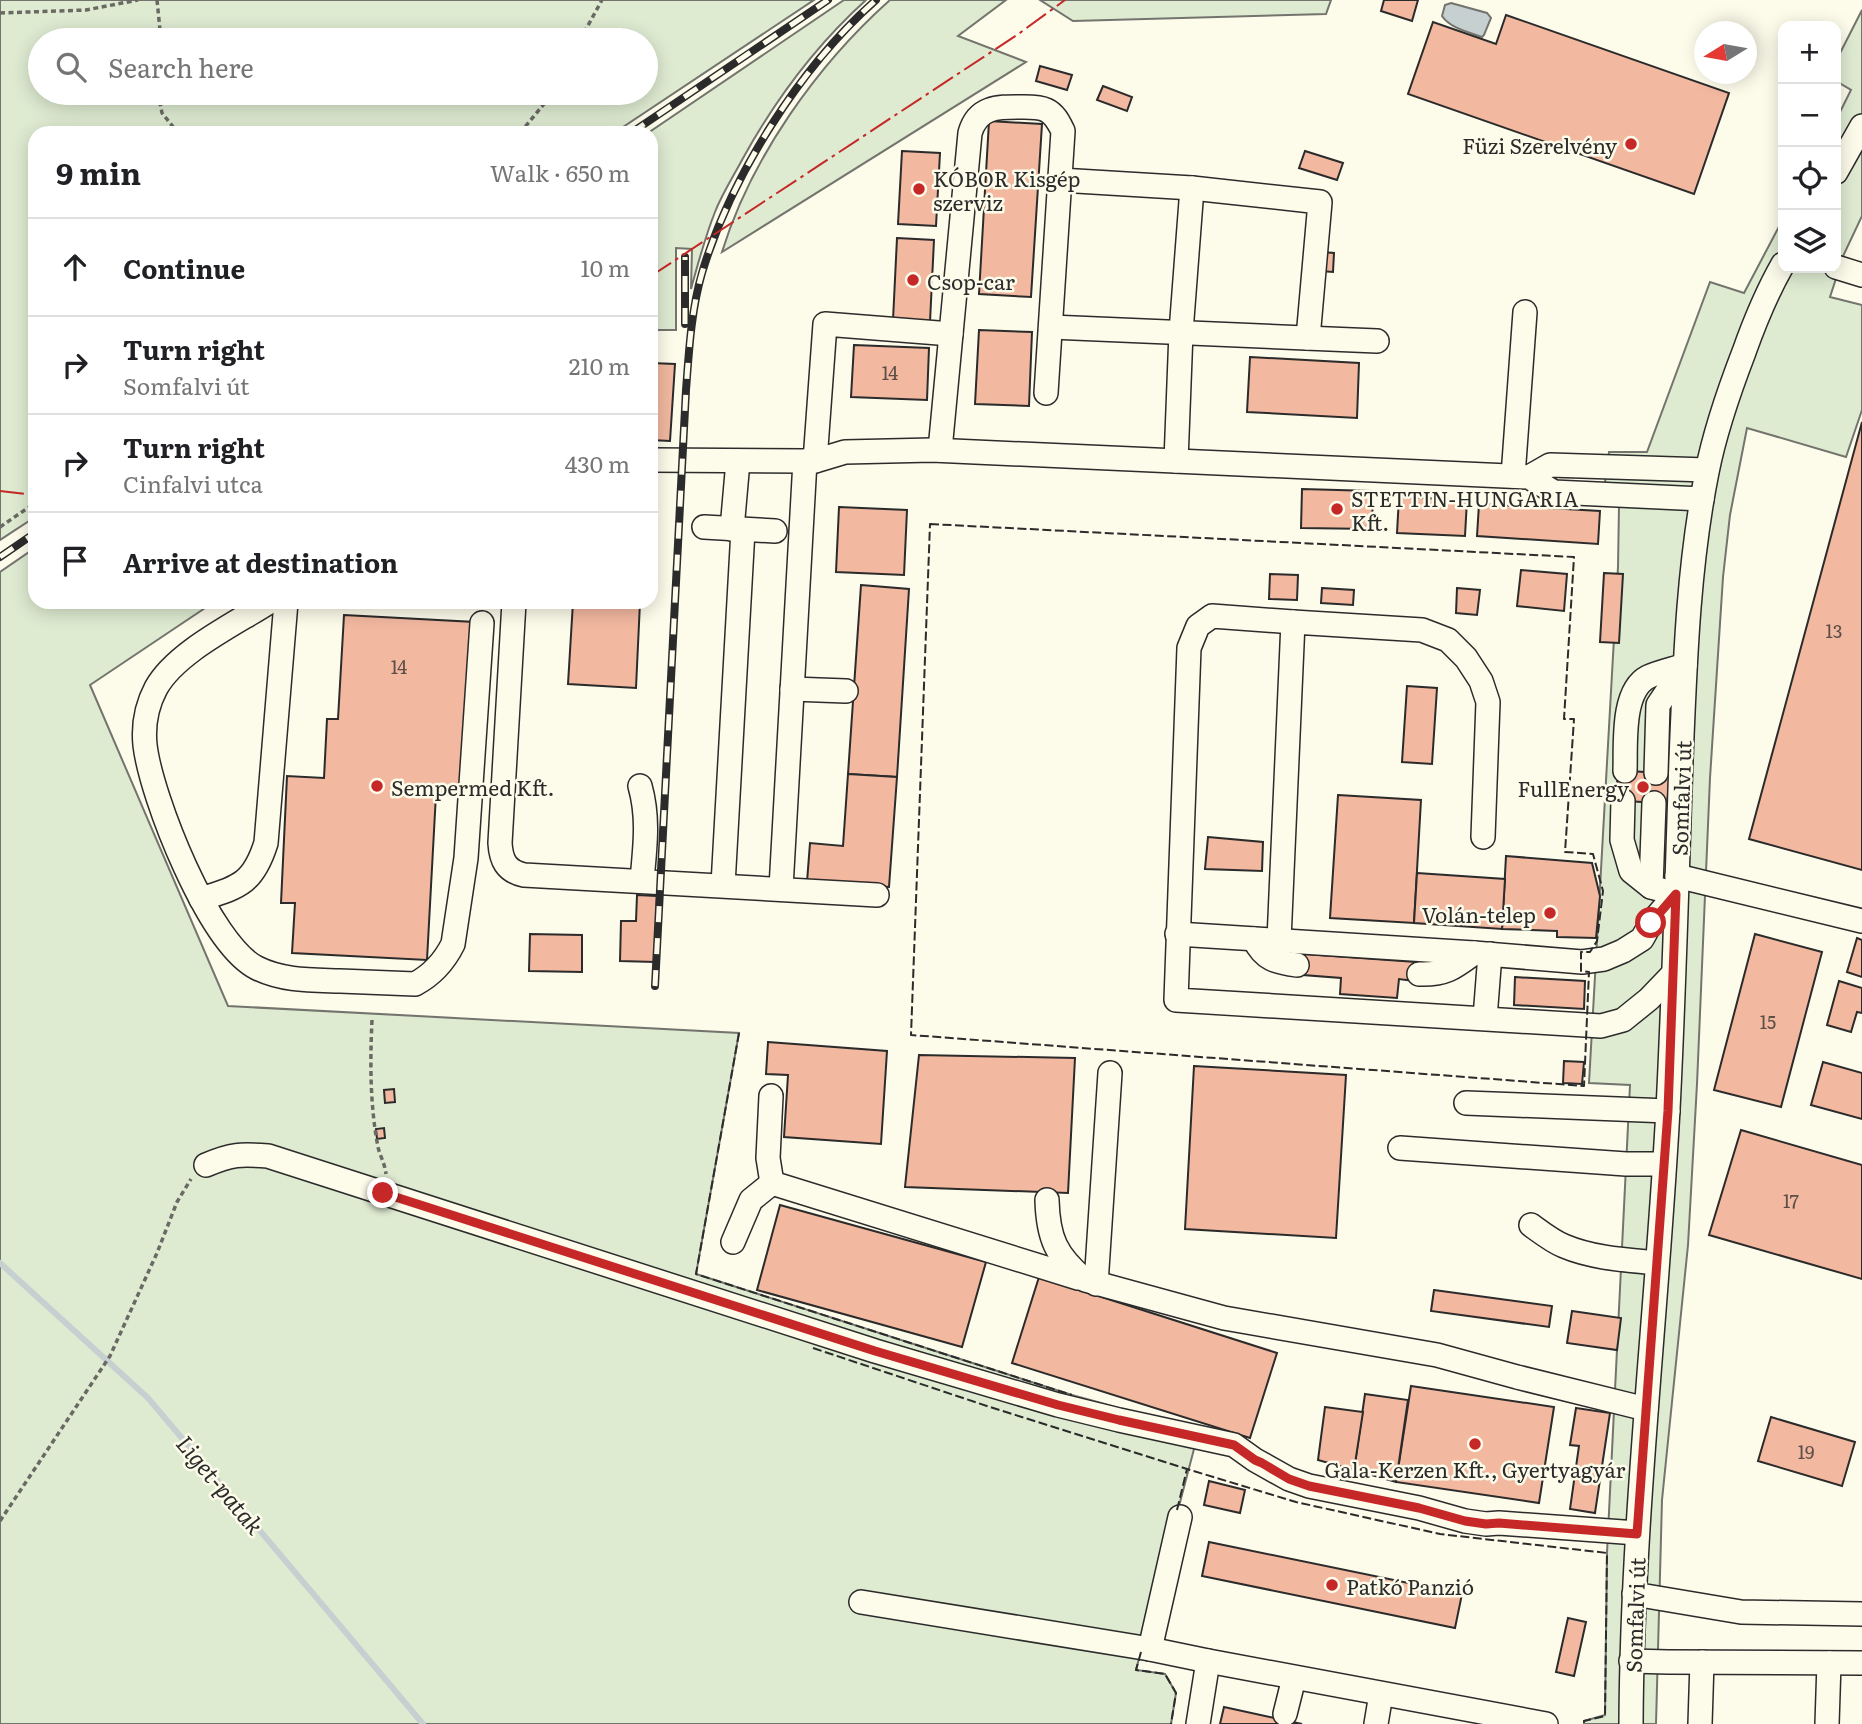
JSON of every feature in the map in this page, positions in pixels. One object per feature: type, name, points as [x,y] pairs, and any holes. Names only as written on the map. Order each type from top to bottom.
[{"type":"street","points":[[940,450],[970,133],[977,118],[1001,107],[1036,107],[1046,110],[1055,115],[1063,131],[1046,393]]},
{"type":"street","points":[[1841,163],[1862,126]]},
{"type":"street","points":[[1060,180],[1192,188],[1320,202],[1308,338]]},
{"type":"street","points":[[1176,461],[1181,332],[1192,188]]},
{"type":"street","points":[[1841,269],[1862,275]]},
{"type":"street","name":"Somfalvi út","points":[[1631,1724],[1637,1534],[1668,1111],[1689,605],[1707,470],[1726,400],[1769,289],[1778,273]]},
{"type":"street","points":[[1521,476],[1525,312]]},
{"type":"street","points":[[781,888],[792,689],[810,461],[825,324],[951,334]]},
{"type":"street","points":[[1051,327],[1377,341]]},
{"type":"street","points":[[658,460],[810,461],[845,452],[940,450],[1521,476],[1550,465],[1707,470]]},
{"type":"street","points":[[723,885],[738,529],[738,461]]},
{"type":"street","points":[[1521,476],[1554,492],[1702,499]]},
{"type":"street","points":[[704,527],[775,531]]},
{"type":"street","points":[[258,609],[181,659],[163,677],[147,713],[145,746],[160,805],[201,899],[236,952],[255,967],[292,979],[415,984],[426,978],[447,956],[453,944],[466,858],[482,623]]},
{"type":"street","points":[[201,899],[244,882],[254,872],[266,843],[285,609]]},
{"type":"street","points":[[514,609],[500,843],[503,862],[515,873],[877,895]]},
{"type":"street","points":[[1483,837],[1488,702],[1481,681],[1466,658],[1448,640],[1422,629],[1212,616],[1198,626],[1189,648],[1175,1000],[1601,1026],[1623,1020],[1649,999],[1673,974]]},
{"type":"street","points":[[1279,940],[1293,622]]},
{"type":"street","points":[[1625,771],[1627,716],[1633,694],[1646,678],[1685,665]]},
{"type":"street","points":[[1656,773],[1658,705],[1685,665]]},
{"type":"street","points":[[792,689],[846,691]]},
{"type":"street","points":[[640,786],[647,822],[642,880]]},
{"type":"street","points":[[1623,801],[1622,840],[1631,871],[1651,887],[1676,885],[1862,922]]},
{"type":"street","points":[[1651,887],[1654,803]]},
{"type":"street","points":[[1177,934],[1582,962],[1604,959],[1642,939],[1676,885]]},
{"type":"street","points":[[1254,939],[1264,954],[1273,960],[1297,965]]},
{"type":"street","points":[[1482,954],[1485,1018]]},
{"type":"street","points":[[1419,974],[1442,973],[1482,954]]},
{"type":"street","points":[[1090,1282],[1110,1073]]},
{"type":"street","points":[[771,1096],[768,1158],[772,1183]]},
{"type":"street","points":[[1466,1103],[1668,1111]]},
{"type":"street","points":[[1400,1149],[1626,1164],[1664,1164]]},
{"type":"street","points":[[206,1165],[226,1156],[268,1156],[875,1351],[1058,1405],[1234,1445],[1289,1479],[1309,1486],[1419,1508],[1476,1523],[1637,1534]]},
{"type":"street","points":[[772,1183],[1090,1282],[1224,1318],[1437,1355],[1646,1409]]},
{"type":"street","points":[[733,1242],[751,1200],[772,1183]]},
{"type":"street","points":[[1047,1200],[1047,1222],[1058,1254],[1069,1268],[1090,1282]]},
{"type":"street","points":[[1531,1226],[1550,1239],[1575,1250],[1657,1263]]},
{"type":"street","points":[[1150,1649],[1180,1517]]},
{"type":"street","points":[[1634,1594],[1741,1612],[1862,1614]]},
{"type":"street","points":[[861,1602],[1150,1649],[1381,1694],[1466,1716],[1546,1724]]},
{"type":"street","points":[[1198,1724],[1208,1661]]},
{"type":"street","points":[[1631,1661],[1862,1663]]},
{"type":"street","points":[[1700,1724],[1702,1662]]},
{"type":"street","points":[[1827,1724],[1829,1663]]},
{"type":"street","points":[[1285,1714],[1294,1678]]},
{"type":"street","points":[[1376,1724],[1381,1694]]},
{"type":"path","points":[[0,13],[86,10],[138,0]]},
{"type":"path","points":[[157,0],[160,28]]},
{"type":"path","points":[[586,28],[601,0]]},
{"type":"path","points":[[160,105],[162,113],[172,126]]},
{"type":"path","points":[[526,126],[543,105]]},
{"type":"path","points":[[0,527],[28,508]]},
{"type":"path","points":[[372,1020],[374,1117],[378,1149],[386,1171],[383,1193]]},
{"type":"path","points":[[0,1521],[110,1356],[177,1202],[194,1174],[206,1165]]},
{"type":"green space","points":[[0,0],[814,0],[658,104],[658,28],[28,28],[28,105],[656,105],[625,126],[28,126],[28,522],[0,540]]},
{"type":"green space","points":[[844,0],[866,0],[813,55],[782,95],[755,138],[718,205],[691,289],[692,249],[676,248],[676,330],[658,330],[658,126]]},
{"type":"green space","points":[[890,0],[1006,0],[958,36],[1026,62],[722,252],[750,182],[790,115],[837,54]]},
{"type":"green space","points":[[1040,0],[1331,0],[1326,14],[1073,21]]},
{"type":"green space","points":[[1862,10],[1862,216],[1841,263],[1841,110],[1851,90],[1841,84],[1841,51]]},
{"type":"green space","points":[[1778,228],[1778,273],[1838,273],[1830,297],[1862,305],[1862,410],[1846,457],[1747,428],[1730,515],[1723,577],[1710,778],[1688,1245],[1662,1500],[1656,1724],[1584,1724],[1584,1721],[1605,1715],[1607,1553],[1630,1085],[1589,1083],[1618,567],[1619,506],[1602,505],[1609,452],[1647,452],[1710,282],[1744,293]]},
{"type":"green space","points":[[28,553],[28,609],[204,609],[90,685],[228,1006],[739,1033],[696,1274],[1072,1395],[1199,1430],[1136,1670],[1165,1674],[1176,1693],[1171,1724],[0,1724],[0,572]]},
{"type":"shaded area","points":[[1451,3],[1487,13],[1491,18],[1482,37],[1445,20],[1442,16],[1445,5]]},
{"type":"building","points":[[1384,0],[1418,0],[1412,21],[1381,11]]},
{"type":"building","name":"Füzi Szerelvény","points":[[1506,15],[1694,81],[1694,84],[1703,84],[1729,93],[1694,194],[1408,94],[1433,22],[1496,44]]},
{"type":"building","points":[[1040,66],[1072,75],[1067,90],[1036,81]]},
{"type":"building","points":[[1103,86],[1132,97],[1127,111],[1097,100]]},
{"type":"building","points":[[989,121],[1042,124],[1031,297],[979,294]]},
{"type":"building","name":"KÓBOR Kisgép szerviz","points":[[902,151],[940,153],[936,226],[898,224]]},
{"type":"building","points":[[1305,151],[1343,163],[1337,180],[1299,168]]},
{"type":"building","name":"Csop-car","points":[[897,238],[934,240],[930,322],[893,320]]},
{"type":"building","points":[[1322,252],[1334,253],[1333,272],[1321,271]]},
{"type":"building","points":[[979,330],[1032,332],[1029,406],[975,404]]},
{"type":"building","points":[[854,345],[929,348],[927,400],[851,397]]},
{"type":"building","points":[[1250,357],[1359,363],[1357,418],[1247,412]]},
{"type":"building","points":[[658,363],[675,364],[670,441],[658,440]]},
{"type":"building","points":[[1862,422],[1862,870],[1749,839]]},
{"type":"building","name":"STETTIN-HUNGARIA Kft.","points":[[1302,489],[1373,491],[1372,529],[1301,528]]},
{"type":"building","points":[[1399,497],[1467,500],[1465,536],[1397,533]]},
{"type":"building","points":[[1479,504],[1600,511],[1598,544],[1477,536]]},
{"type":"building","points":[[839,507],[907,510],[904,575],[836,572]]},
{"type":"building","points":[[1521,570],[1567,574],[1564,611],[1517,606]]},
{"type":"building","points":[[1604,573],[1623,574],[1619,643],[1600,642]]},
{"type":"building","points":[[1270,574],[1298,575],[1297,600],[1269,599]]},
{"type":"building","points":[[861,585],[909,589],[897,777],[848,774]]},
{"type":"building","points":[[1322,588],[1354,590],[1353,605],[1321,603]]},
{"type":"building","points":[[1457,588],[1480,590],[1477,615],[1456,613]]},
{"type":"building","points":[[573,609],[640,609],[636,688],[568,684]]},
{"type":"building","name":"Sempermed Kft.","points":[[344,615],[475,622],[466,796],[436,794],[427,960],[292,953],[295,903],[281,903],[287,776],[324,778],[327,719],[338,719]]},
{"type":"building","points":[[1407,686],[1437,688],[1432,764],[1402,762]]},
{"type":"building","name":"FullEnergy","points":[[1618,770],[1670,774],[1667,804],[1616,800]]},
{"type":"building","points":[[848,774],[897,777],[889,887],[807,882],[810,843],[843,846]]},
{"type":"building","points":[[1338,795],[1421,800],[1414,923],[1330,918]]},
{"type":"building","points":[[1208,837],[1263,842],[1262,871],[1205,869]]},
{"type":"building","name":"Volán-telep","points":[[1506,856],[1592,863],[1600,896],[1596,938],[1557,937],[1557,931],[1502,929]]},
{"type":"building","points":[[1417,873],[1505,879],[1502,929],[1414,923]]},
{"type":"building","points":[[637,895],[657,896],[655,962],[620,961],[621,921],[636,921]]},
{"type":"building","points":[[530,934],[582,935],[582,972],[529,971]]},
{"type":"building","points":[[1755,934],[1822,952],[1781,1107],[1714,1090]]},
{"type":"building","points":[[1857,938],[1862,940],[1862,977],[1847,972]]},
{"type":"building","points":[[1305,954],[1416,962],[1415,981],[1399,979],[1397,998],[1340,994],[1341,978],[1303,975]]},
{"type":"building","points":[[1515,977],[1585,981],[1584,1009],[1514,1005]]},
{"type":"building","points":[[1839,981],[1862,988],[1862,1013],[1857,1012],[1851,1032],[1827,1025]]},
{"type":"building","points":[[768,1042],[887,1051],[881,1144],[784,1137],[788,1075],[766,1074]]},
{"type":"building","points":[[919,1055],[1075,1058],[1068,1193],[905,1187]]},
{"type":"building","points":[[1564,1061],[1584,1062],[1582,1084],[1563,1083]]},
{"type":"building","points":[[1823,1062],[1862,1073],[1862,1119],[1811,1105]]},
{"type":"building","points":[[1194,1066],[1346,1075],[1336,1238],[1185,1229]]},
{"type":"building","points":[[394,1089],[395,1102],[385,1103],[384,1090]]},
{"type":"building","points":[[384,1128],[385,1138],[377,1139],[376,1129]]},
{"type":"building","points":[[1741,1130],[1862,1165],[1862,1279],[1709,1235]]},
{"type":"building","points":[[780,1205],[986,1262],[962,1347],[757,1290]]},
{"type":"building","points":[[1039,1277],[1277,1353],[1250,1438],[1012,1363]]},
{"type":"building","points":[[1434,1290],[1552,1306],[1549,1327],[1431,1311]]},
{"type":"building","points":[[1572,1311],[1621,1318],[1617,1350],[1567,1343]]},
{"type":"building","name":"Gala-Kerzen Kft., Gyertyagyár","points":[[1411,1386],[1554,1407],[1539,1503],[1396,1482]]},
{"type":"building","points":[[1365,1394],[1408,1400],[1396,1482],[1354,1470]]},
{"type":"building","points":[[1325,1407],[1363,1412],[1354,1470],[1318,1460]]},
{"type":"building","points":[[1576,1408],[1610,1413],[1595,1513],[1570,1509],[1579,1446],[1570,1445]]},
{"type":"building","points":[[1771,1417],[1855,1442],[1842,1486],[1758,1461]]},
{"type":"building","points":[[1209,1481],[1245,1490],[1240,1513],[1204,1505]]},
{"type":"building","name":"Patkó Panzió","points":[[1209,1542],[1462,1594],[1455,1628],[1202,1576]]},
{"type":"building","points":[[1568,1618],[1586,1622],[1574,1676],[1556,1672]]},
{"type":"building","points":[[1224,1707],[1302,1724],[1220,1724]]},
{"type":"waterway","name":"Liget-patak","points":[[0,1263],[148,1398],[423,1724]]},
{"type":"railway","points":[[641,126],[828,0]]},
{"type":"railway","points":[[655,986],[686,390],[698,287],[731,199],[771,125],[821,57],[876,0]]},
{"type":"railway","points":[[685,257],[685,324]]},
{"type":"railway","points":[[0,557],[28,538]]},
{"type":"fence","points":[[930,524],[1574,557],[1564,719],[1574,719],[1565,852],[1593,854],[1603,891],[1597,941],[1590,952],[1581,952],[1581,971],[1589,972],[1584,1086],[911,1035],[930,524]]},
{"type":"fence","points":[[739,1033],[696,1274],[1072,1395]]},
{"type":"fence","points":[[813,1348],[990,1407],[1296,1502],[1440,1534],[1607,1553],[1605,1716],[1584,1721],[1584,1724]]},
{"type":"fence","points":[[1177,1510],[1187,1469]]},
{"type":"fence","points":[[1141,1652],[1136,1670],[1165,1674],[1176,1693],[1171,1724]]},
{"type":"power","points":[[658,271],[1017,35],[1065,0]]},
{"type":"power","points":[[0,491],[28,494]]},
{"type":"place","name":"Füzi Szerelvény","points":[[1631,144]]},
{"type":"place","name":"KÓBOR Kisgép szerviz","points":[[919,189]]},
{"type":"place","name":"Csop-car","points":[[913,280]]},
{"type":"place","name":"STETTIN-HUNGARIA Kft.","points":[[1337,509]]},
{"type":"place","name":"Sempermed Kft.","points":[[377,786]]},
{"type":"place","name":"FullEnergy","points":[[1643,787]]},
{"type":"place","name":"Volán-telep","points":[[1550,913]]},
{"type":"place","name":"Gala-Kerzen Kft., Gyertyagyár","points":[[1475,1444]]},
{"type":"place","name":"Patkó Panzió","points":[[1332,1585]]},
{"type":"route","points":[[383,1193],[875,1351],[1058,1405],[1234,1445],[1289,1479],[1309,1486],[1419,1508],[1465,1521],[1637,1534],[1668,1111],[1676,894],[1651,923]]}]
